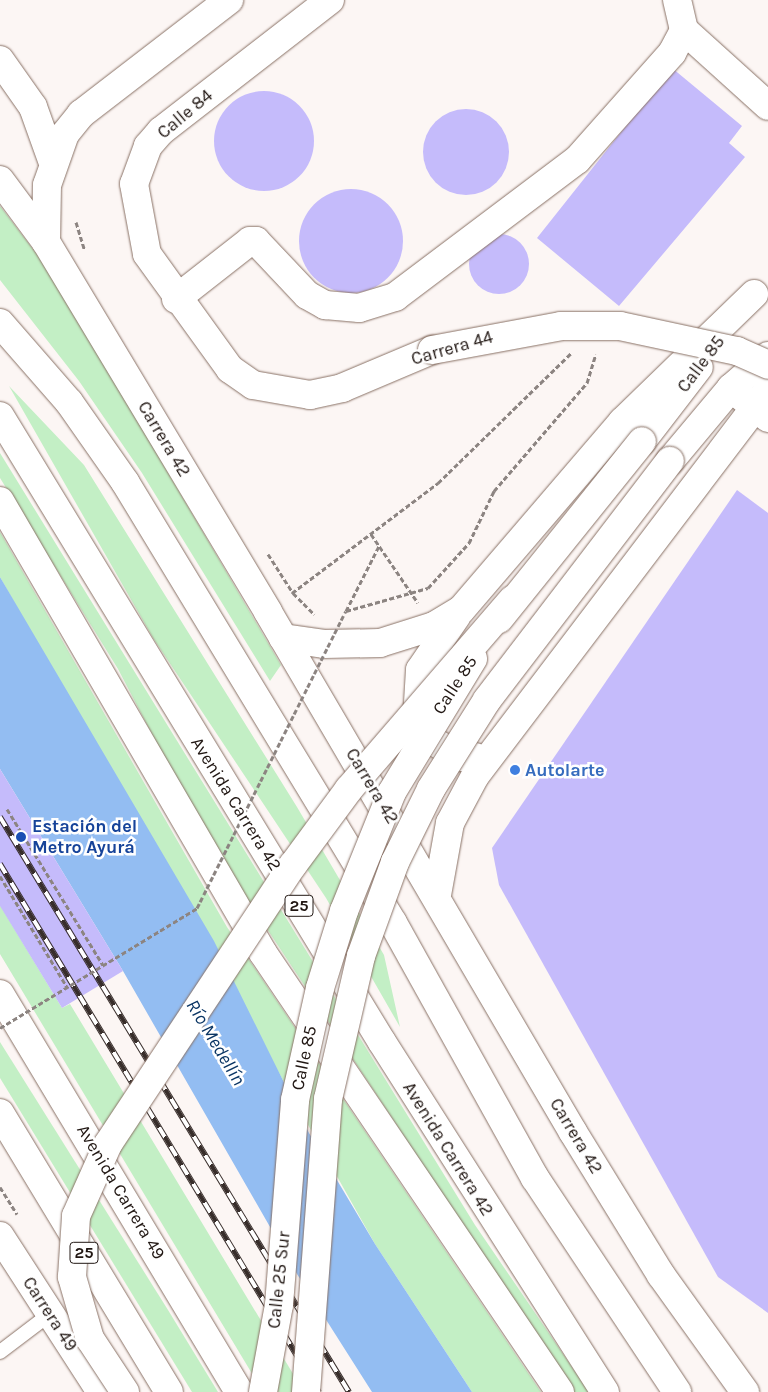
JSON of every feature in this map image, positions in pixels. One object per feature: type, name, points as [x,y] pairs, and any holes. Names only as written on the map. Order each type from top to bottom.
[{"type":"main road","points":[[52,160],[81,114],[229,0]]},
{"type":"main road","name":"Calle 84","points":[[176,299],[147,254],[137,219],[134,184],[148,146],[161,130],[330,0]]},
{"type":"main road","points":[[677,0],[684,30],[768,106]]},
{"type":"main road","points":[[176,299],[250,241],[256,241],[307,295],[341,308],[378,304],[394,297],[578,160],[672,53],[684,30]]},
{"type":"main road","points":[[0,60],[33,107],[52,160],[46,242]]},
{"type":"main road","name":"Carrera 42","points":[[0,180],[46,242],[438,894],[650,1258],[745,1392]]},
{"type":"main road","points":[[498,746],[476,757],[460,757],[433,741],[418,718],[420,670],[461,610],[622,422],[761,286]]},
{"type":"main road","name":"Calle 85","points":[[290,1166],[295,1100],[320,988],[368,848],[392,792],[434,718],[512,600],[642,441],[761,286]]},
{"type":"main road","name":"Carrera 44","points":[[176,299],[230,368],[253,386],[281,393],[310,395],[342,388],[432,350],[561,326],[620,326],[737,351],[768,365]]},
{"type":"main road","points":[[0,323],[69,402],[125,482],[393,923],[535,1178],[677,1392]]},
{"type":"main road","name":"Calle 85","points":[[321,1215],[328,1099],[361,956],[395,862],[431,789],[487,700],[670,462],[731,388],[768,356]]},
{"type":"main road","points":[[438,894],[450,823],[462,797],[498,746],[764,405],[731,388]]},
{"type":"main road","name":"Avenida Carrera 42","points":[[0,416],[382,1042],[605,1392]]},
{"type":"main road","points":[[0,501],[263,953],[560,1392]]},
{"type":"main road","points":[[126,1392],[90,1339],[72,1277],[76,1216],[104,1153],[130,1106],[321,827],[512,600]]},
{"type":"main road","points":[[284,638],[324,644],[380,644],[434,626],[461,610]]},
{"type":"main road","name":"Avenida Carrera 49","points":[[0,994],[239,1392]]},
{"type":"main road","name":"25","points":[[0,1113],[169,1392]]},
{"type":"main road","name":"Calle 25 Sur","points":[[263,1392],[279,1305],[290,1166]]},
{"type":"main road","name":"Calle 25 Sur","points":[[306,1392],[321,1215]]},
{"type":"main road","name":"Carrera 49","points":[[0,1236],[101,1392]]},
{"type":"lane","points":[[0,1352],[50,1314]]},
{"type":"path","points":[[74,211],[88,259]]},
{"type":"path","points":[[346,612],[428,588],[469,543],[494,491],[587,383],[599,346]]},
{"type":"path","points":[[268,612],[438,483],[578,347]]},
{"type":"path","points":[[371,534],[421,608]]},
{"type":"path","points":[[0,1028],[197,908],[379,546]]},
{"type":"path","points":[[266,551],[293,593],[319,617]]},
{"type":"path","points":[[334,625],[350,627]]},
{"type":"path","points":[[7,809],[103,965]]},
{"type":"path","points":[[0,876],[67,987]]},
{"type":"green space","points":[[0,206],[49,270],[281,665],[270,681],[142,473],[79,381],[0,280]]},
{"type":"green space","points":[[9,386],[84,465],[297,807],[384,955],[400,1027],[326,898],[153,638]]},
{"type":"green space","points":[[0,453],[475,1225],[589,1392],[573,1392],[236,882],[180,788],[118,669],[0,478]]},
{"type":"green space","points":[[0,532],[227,927],[541,1392],[472,1392],[375,1244],[0,577]]},
{"type":"green space","points":[[0,905],[62,1008],[70,1004],[304,1392],[263,1392],[0,954]]},
{"type":"green space","points":[[0,1042],[218,1392],[192,1392],[0,1078]]},
{"type":"water","name":"Río Medellín","points":[[0,577],[214,941],[309,1133],[375,1244],[472,1392],[372,1392],[297,1274],[123,971],[0,769]]},
{"type":"building","points":[[672,68],[742,126],[729,143],[745,157],[619,306],[537,238]]},
{"type":"building","points":[[264,91],[283,95],[300,105],[310,122],[314,141],[310,160],[300,177],[283,187],[264,191],[245,187],[228,177],[218,160],[214,141],[218,122],[228,105],[245,95]]},
{"type":"building","points":[[466,109],[483,112],[497,121],[506,135],[509,152],[506,169],[497,183],[483,192],[466,195],[449,192],[435,183],[426,169],[423,152],[426,135],[435,121],[449,112]]},
{"type":"building","points":[[351,189],[371,193],[388,204],[399,221],[403,241],[399,261],[388,278],[371,289],[351,293],[331,289],[314,278],[303,261],[299,241],[303,221],[314,204],[331,193]]},
{"type":"building","points":[[499,234],[516,239],[524,247],[529,264],[524,281],[516,289],[499,294],[482,289],[474,281],[469,264],[474,247],[482,239]]},
{"type":"building","points":[[737,490],[768,513],[768,1313],[718,1277],[499,885],[492,848]]},
{"type":"building","name":"Estación del Metro Ayurá","points":[[0,769],[123,971],[62,1008],[0,906]]},
{"type":"railway","points":[[0,817],[349,1392]]},
{"type":"railway","points":[[0,864],[319,1392]]},
{"type":"place","name":"Autolarte","points":[[515,770]]},
{"type":"place","name":"Estación del Metro Ayurá","points":[[21,837]]}]
